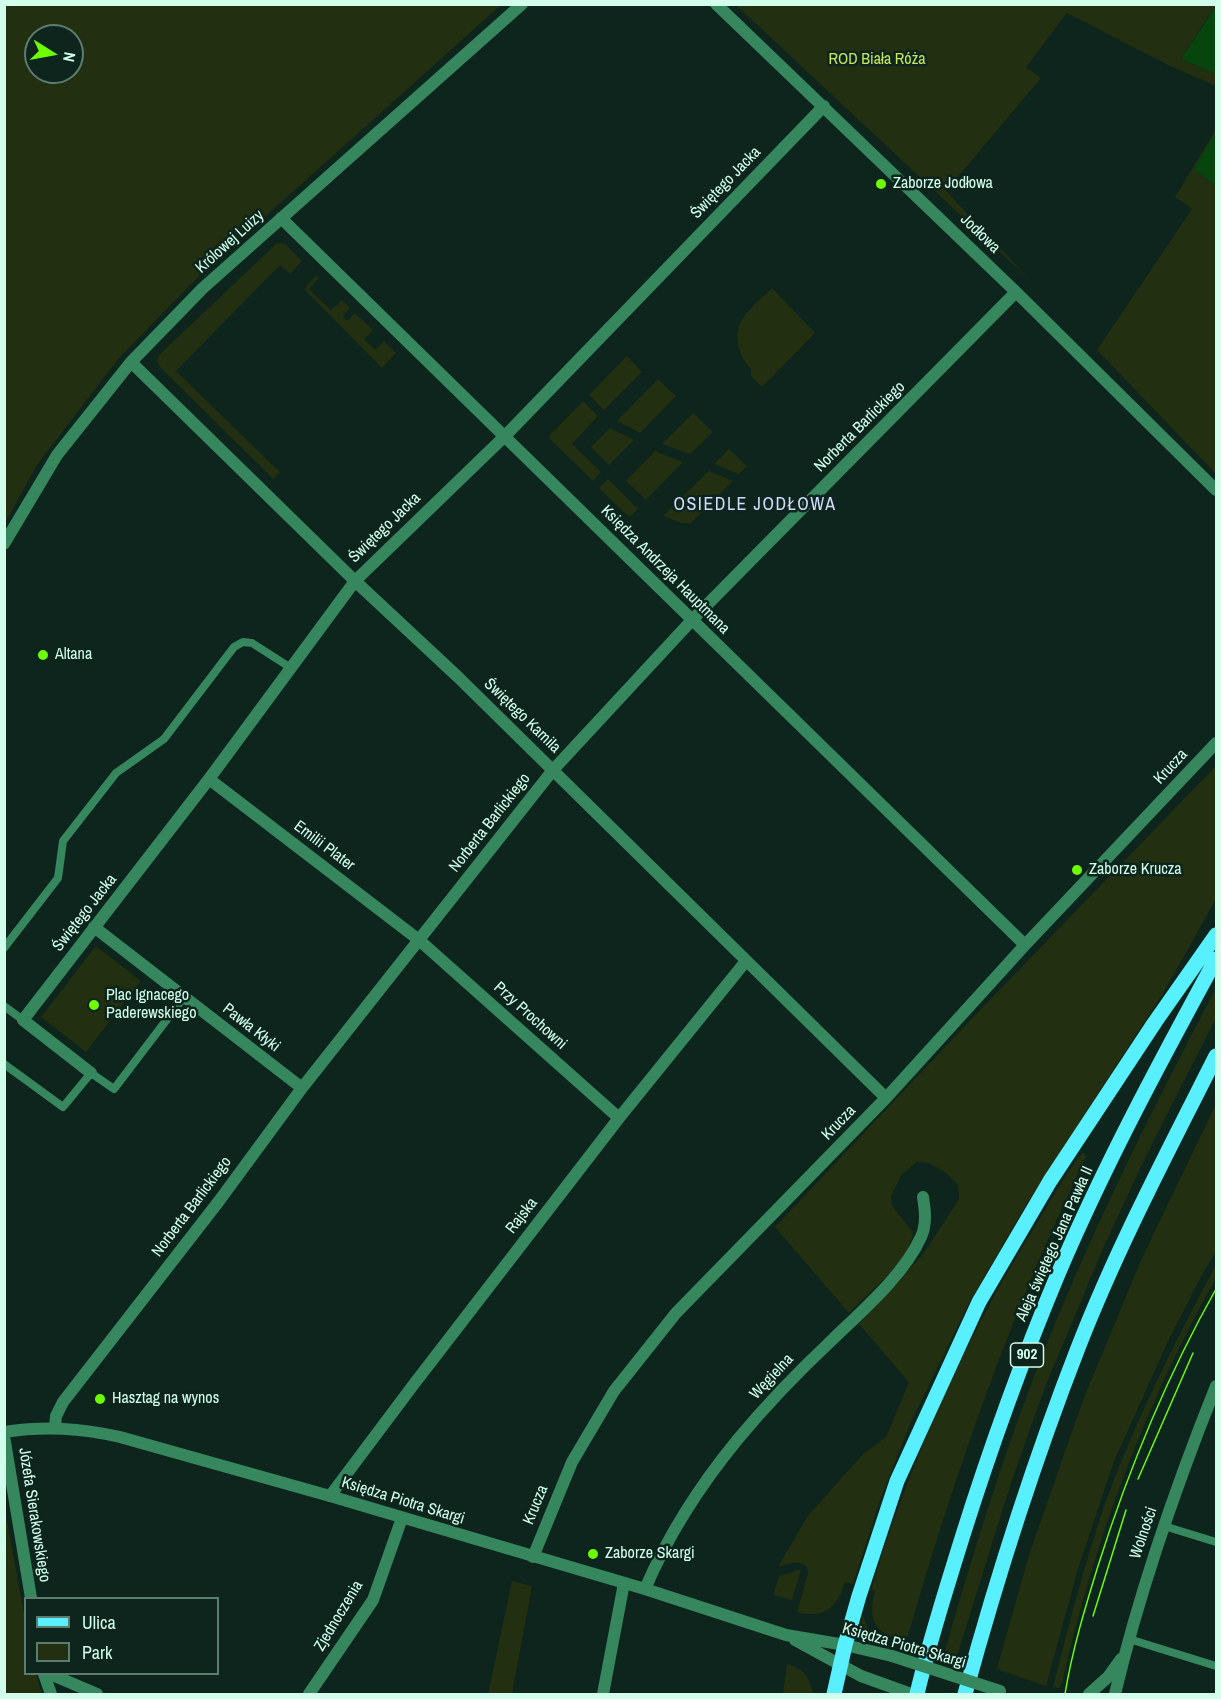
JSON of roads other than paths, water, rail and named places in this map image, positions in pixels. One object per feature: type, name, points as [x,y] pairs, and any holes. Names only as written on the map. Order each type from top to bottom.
[{"type":"main road","points":[[834,1695],[845,1645],[897,1481],[979,1302],[1050,1181],[1155,1022],[1216,935]]},
{"type":"main road","name":"Aleja świętego Jana Pawła II","points":[[917,1695],[941,1606],[973,1505],[1002,1420],[1058,1274],[1136,1110],[1216,959]]},
{"type":"main road","points":[[965,1695],[988,1608],[1028,1485],[1078,1346],[1163,1160],[1216,1056]]},
{"type":"street","name":"Królowej Luizy","points":[[4,544],[57,455],[131,362],[203,288],[522,4]]},
{"type":"street","name":"Jodłowa","points":[[716,4],[1017,292],[1216,490]]},
{"type":"street","name":"Świętego Jacka","points":[[23,1020],[209,779],[354,581],[505,436],[824,106]]},
{"type":"street","name":"Księdza Andrzeja Hauptmana","points":[[282,218],[1025,945]]},
{"type":"street","name":"Norberta Barlickiego","points":[[55,1427],[56,1416],[63,1402],[302,1089],[553,770],[693,619],[1017,292]]},
{"type":"street","name":"Świętego Kamila","points":[[131,362],[354,581],[458,677],[886,1098]]},
{"type":"street","name":"Krucza","points":[[533,1557],[572,1462],[614,1391],[676,1313],[886,1098],[1025,945],[1216,743]]},
{"type":"street","name":"Emilii Plater","points":[[209,779],[419,940]]},
{"type":"street","name":"Pawła Kłyki","points":[[94,927],[302,1089]]},
{"type":"street","name":"Przy Prochowni","points":[[419,940],[619,1118]]},
{"type":"street","name":"Rajska","points":[[330,1496],[619,1118],[746,961]]},
{"type":"street","points":[[23,1020],[91,1073]]},
{"type":"street","name":"Węgielna","points":[[645,1589],[685,1512],[738,1440],[790,1380],[886,1286],[910,1256],[922,1236],[925,1216],[923,1197]]},
{"type":"street","name":"Wolności","points":[[1115,1695],[1145,1580],[1192,1446],[1216,1386]]},
{"type":"street","name":"Księdza Piotra Skargi","points":[[4,1434],[55,1427],[87,1430],[120,1437],[645,1589],[786,1635],[891,1656],[1006,1693]]},
{"type":"street","name":"Józefa Sierakowskiego","points":[[4,1434],[31,1597]]},
{"type":"street","name":"Zjednoczenia","points":[[309,1695],[373,1600],[402,1518]]},
{"type":"street","points":[[603,1695],[624,1583]]},
{"type":"street","name":"Księdza Piotra Skargi","points":[[786,1635],[840,1666],[884,1686],[911,1695]]},
{"type":"street","points":[[1089,1695],[1108,1677],[1125,1654]]},
{"type":"street","points":[[44,1675],[51,1695]]},
{"type":"street","points":[[52,1675],[98,1695]]},
{"type":"lane","points":[[4,948],[58,878],[63,841],[116,773],[164,739],[234,647],[243,642],[252,643],[291,668]]},
{"type":"lane","points":[[4,1064],[63,1107],[91,1073],[114,1089],[184,997]]},
{"type":"lane","points":[[4,1006],[23,1020]]},
{"type":"lane","points":[[1164,1526],[1216,1542]]},
{"type":"lane","points":[[1129,1639],[1216,1666]]},
{"type":"tram line","points":[[1065,1694],[1084,1614],[1122,1495],[1165,1390],[1216,1289]]},
{"type":"tram line","points":[[1138,1479],[1193,1353]]},
{"type":"tram line","points":[[1093,1616],[1126,1510]]},
{"type":"place","name":"Zaborze Jodłowa","points":[[881,184]]},
{"type":"place","name":"Altana","points":[[43,655]]},
{"type":"place","name":"Zaborze Krucza","points":[[1077,870]]},
{"type":"place","name":"Plac Ignacego Paderewskiego","points":[[94,1005]]},
{"type":"place","name":"Hasztag na wynos","points":[[100,1399]]},
{"type":"place","name":"Zaborze Skargi","points":[[593,1554]]},
{"type":"district","name":"OSIEDLE JODŁOWA","points":[[755,505]]},
{"type":"park label","name":"ROD Biała Róża","points":[[877,60]]}]
